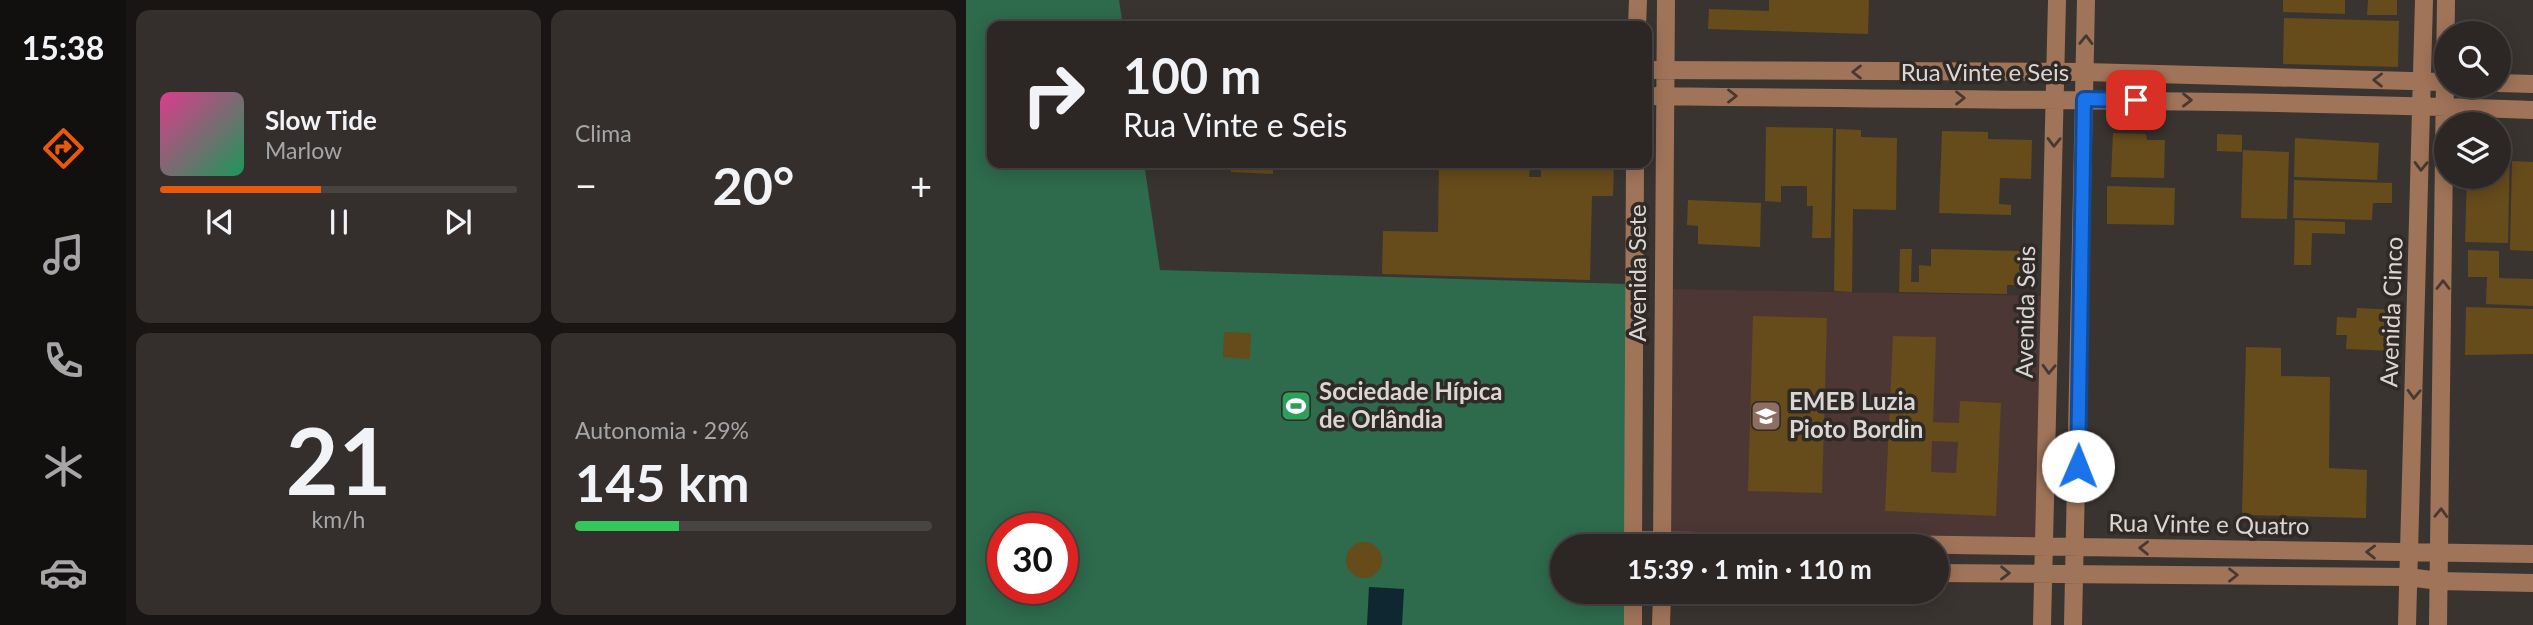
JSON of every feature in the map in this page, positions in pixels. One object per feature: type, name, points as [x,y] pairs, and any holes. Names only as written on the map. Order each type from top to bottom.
[{"type":"street","points":[[1637,21],[1638,0]]},
{"type":"street","name":"Avenida Sete","points":[[1662,534],[1655,96],[1665,70],[1666,0]]},
{"type":"street","name":"Avenida Seis","points":[[2042,625],[2057,0]]},
{"type":"street","points":[[2073,625],[2086,0]]},
{"type":"street","name":"Avenida Cinco","points":[[2407,625],[2424,0]]},
{"type":"street","name":"Avenida Cinco","points":[[2446,0],[2446,21]]},
{"type":"street","name":"Rua Vinte e Seis","points":[[1652,70],[2085,72],[2434,82]]},
{"type":"street","points":[[2511,83],[2533,84]]},
{"type":"street","name":"Rua Vinte e Seis","points":[[1655,96],[2055,98],[2421,104],[2533,110]]},
{"type":"street","name":"Avenida Cinco","points":[[2438,625],[2445,98]]},
{"type":"street","name":"Avenida Sete","points":[[1633,534],[1635,168]]},
{"type":"street","name":"Rua Vinte e Quatro","points":[[1949,546],[2533,554]]},
{"type":"street","name":"Rua Vinte e Quatro","points":[[1949,572],[2408,577],[2439,581],[2533,583]]},
{"type":"street","points":[[1633,604],[1633,625]]},
{"type":"street","points":[[1661,604],[1661,625]]},
{"type":"shaded area","points":[[1663,289],[2051,296],[2044,547],[1949,545],[1949,534],[1662,534]]},
{"type":"green space","name":"Sociedade Hípica de Orlândia","points":[[966,0],[1119,0],[1122,21],[987,21],[987,168],[1145,168],[1160,270],[1627,284],[1625,534],[1550,534],[1550,604],[1624,604],[1624,625],[966,625]]},
{"type":"water","points":[[1369,587],[1404,589],[1402,625],[1367,625]]},
{"type":"building","points":[[1769,0],[1869,0],[1868,34],[1708,29],[1709,9],[1769,11]]},
{"type":"building","points":[[2283,0],[2345,0],[2345,14],[2283,12]]},
{"type":"building","points":[[2368,0],[2397,0],[2397,15],[2367,15]]},
{"type":"building","points":[[2284,18],[2399,21],[2398,67],[2283,64]]},
{"type":"building","points":[[1766,127],[1833,128],[1831,238],[1812,238],[1813,206],[1807,206],[1807,186],[1781,186],[1781,202],[1765,201]]},
{"type":"building","points":[[1836,129],[1861,130],[1861,137],[1897,138],[1896,210],[1853,209],[1852,292],[1834,291]]},
{"type":"building","points":[[1942,131],[1988,132],[1988,139],[2032,140],[2031,179],[2000,178],[1999,204],[2011,205],[2011,215],[1939,213]]},
{"type":"building","points":[[2113,133],[2146,134],[2147,140],[2165,140],[2164,178],[2111,177]]},
{"type":"building","points":[[2217,134],[2242,135],[2242,152],[2217,151]]},
{"type":"building","points":[[2295,138],[2379,143],[2377,180],[2294,177]]},
{"type":"building","points":[[2243,150],[2289,152],[2287,219],[2241,218]]},
{"type":"building","points":[[2512,161],[2533,162],[2533,251],[2510,250]]},
{"type":"building","points":[[1231,168],[1273,168],[1273,174],[1231,172]]},
{"type":"building","points":[[1439,168],[1530,168],[1529,177],[1541,177],[1541,168],[1614,168],[1613,196],[1592,196],[1590,280],[1382,274],[1383,231],[1438,232]]},
{"type":"building","points":[[2294,180],[2392,183],[2392,203],[2373,203],[2372,220],[2293,218]]},
{"type":"building","points":[[2107,186],[2175,188],[2174,225],[2107,224]]},
{"type":"building","points":[[2467,189],[2509,189],[2508,243],[2465,242]]},
{"type":"building","points":[[1688,200],[1761,203],[1760,247],[1698,244],[1698,226],[1687,225]]},
{"type":"building","points":[[2295,220],[2345,222],[2345,234],[2312,233],[2311,265],[2294,265]]},
{"type":"building","points":[[1900,249],[1912,249],[1911,282],[1919,282],[1919,265],[1931,266],[1931,249],[2021,251],[2021,285],[2007,285],[2007,294],[1899,292]]},
{"type":"building","points":[[2468,250],[2499,251],[2499,278],[2533,279],[2533,306],[2486,304],[2487,277],[2468,277]]},
{"type":"building","points":[[2466,307],[2533,309],[2533,354],[2465,355]]},
{"type":"building","points":[[2357,308],[2396,310],[2395,351],[2346,349],[2347,335],[2336,335],[2337,317],[2356,318]]},
{"type":"building","points":[[1753,316],[1827,318],[1822,493],[1748,491]]},
{"type":"building","points":[[1224,332],[1251,333],[1250,359],[1223,357]]},
{"type":"building","points":[[1893,336],[1936,337],[1933,422],[1959,423],[1960,401],[2001,403],[1996,516],[1885,511]],"holes":[[[1932,441],[1958,442],[1956,473],[1931,472]]]},
{"type":"building","points":[[2246,347],[2281,348],[2281,376],[2330,377],[2329,468],[2367,470],[2366,518],[2242,515]]},
{"type":"building","points":[[1364,542],[1377,547],[1382,560],[1377,573],[1364,578],[1351,573],[1346,560],[1351,547]]},
{"type":"place","name":"Sociedade Hípica de Orlândia","points":[[1296,406]]},
{"type":"place","name":"EMEB Luzia Pioto Bordin","points":[[1766,416]]},
{"type":"route","points":[[2078,466],[2084,99],[2136,100]]}]
